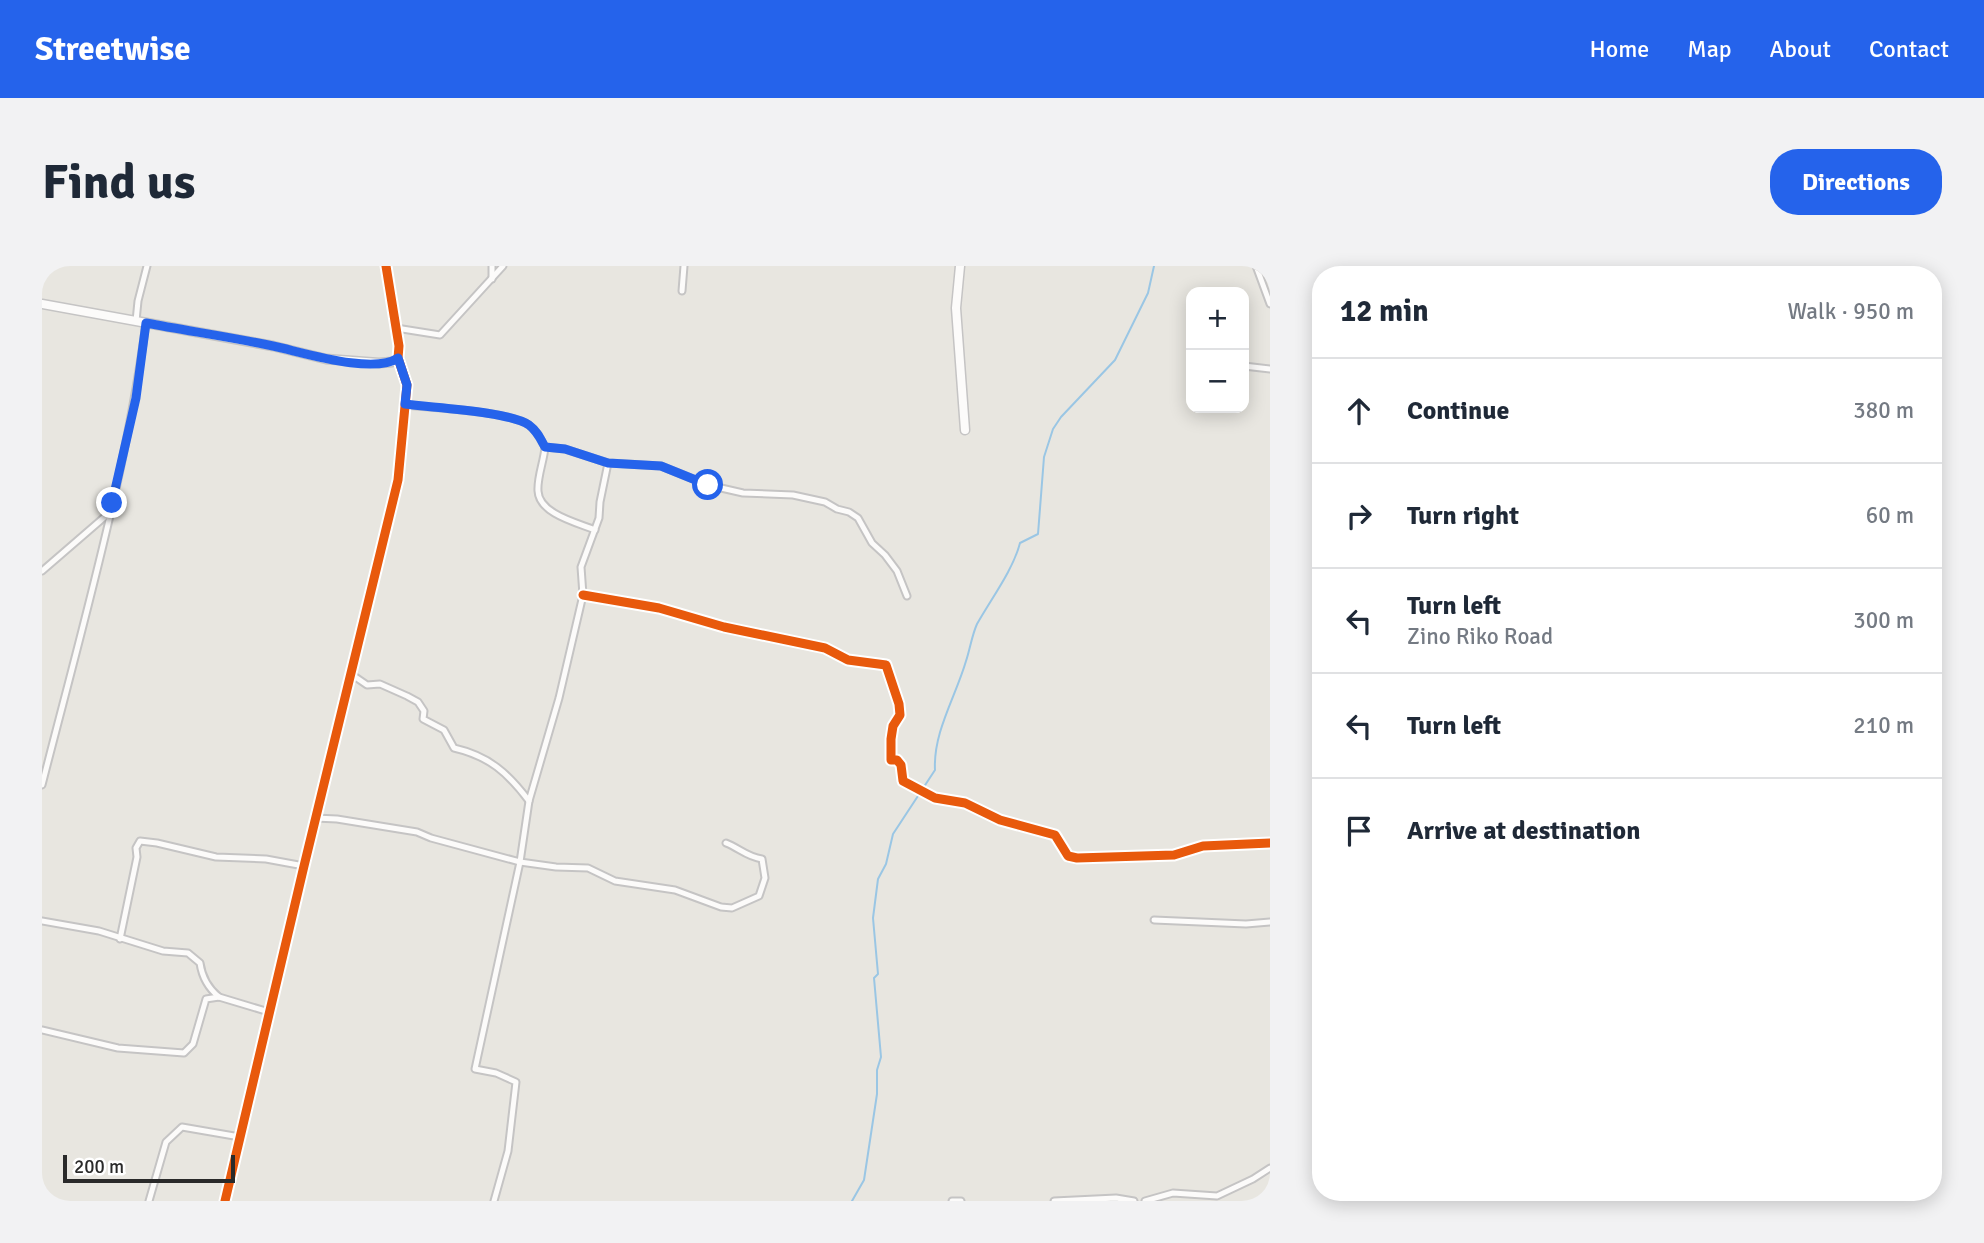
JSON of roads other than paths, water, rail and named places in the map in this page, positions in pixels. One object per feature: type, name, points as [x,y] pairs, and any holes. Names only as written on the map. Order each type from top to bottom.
[{"type":"street","points":[[136,321],[147,266]]},
{"type":"street","points":[[225,1201],[398,480],[407,385],[398,358],[386,266]]},
{"type":"street","points":[[492,266],[492,278]]},
{"type":"street","points":[[396,328],[440,335],[503,266]]},
{"type":"street","points":[[681,291],[684,266]]},
{"type":"street","points":[[960,266],[956,308],[965,430]]},
{"type":"street","points":[[1256,266],[1270,304]]},
{"type":"street","points":[[42,304],[273,346],[326,359],[380,363],[392,362],[398,358]]},
{"type":"street","points":[[42,785],[136,398],[146,323]]},
{"type":"street","points":[[1249,367],[1270,369]]},
{"type":"street","points":[[405,404],[506,415],[528,424],[537,432],[545,447],[537,491],[541,503],[556,514],[595,530]]},
{"type":"street","points":[[545,447],[565,449],[608,463],[661,466],[708,485],[743,493],[793,495],[825,502],[849,512],[858,519],[872,543],[897,570],[907,596]]},
{"type":"street","points":[[494,1201],[508,1151],[516,1082],[496,1073],[475,1069],[520,862],[528,801],[559,698],[583,595],[581,567],[595,530],[608,463]]},
{"type":"street","points":[[42,571],[110,512]]},
{"type":"street","points":[[583,595],[659,608],[724,627],[825,648],[848,660],[886,666],[900,715],[893,726],[891,760],[897,760],[901,765],[903,781],[935,799],[965,803],[1000,820],[1055,835],[1069,856],[1174,855],[1203,846],[1270,843]]},
{"type":"street","points":[[351,674],[367,685],[380,684],[418,702],[424,711],[423,719],[444,730],[454,748],[479,755],[497,766],[512,778],[528,801]]},
{"type":"street","points":[[315,818],[406,829],[520,862],[588,868],[615,881],[675,890],[720,907],[732,908],[759,896],[765,878],[762,859],[744,854],[737,847],[726,843]]},
{"type":"street","points":[[120,939],[139,841],[216,857],[267,859],[304,866]]},
{"type":"street","points":[[1154,920],[1246,924],[1270,922]]},
{"type":"street","points":[[42,921],[99,931],[163,951],[188,953],[200,963],[201,972],[210,989],[219,997],[269,1012]]},
{"type":"street","points":[[42,1030],[118,1048],[184,1053],[193,1044],[206,999],[219,997]]},
{"type":"street","points":[[149,1201],[166,1142],[181,1127],[240,1138]]},
{"type":"street","points":[[1145,1201],[1173,1194],[1217,1196],[1254,1179],[1270,1168]]},
{"type":"street","points":[[1054,1201],[1116,1198],[1134,1201]]},
{"type":"street","points":[[952,1201],[961,1201]]},
{"type":"waterway","points":[[852,1201],[864,1180],[877,1094],[877,1070],[881,1057],[874,978],[878,974],[873,918],[878,879],[886,864],[893,834],[935,770],[941,728],[962,674],[977,624],[1007,574],[1020,543],[1038,534],[1044,457],[1053,429],[1115,360],[1148,293],[1154,266]]}]
